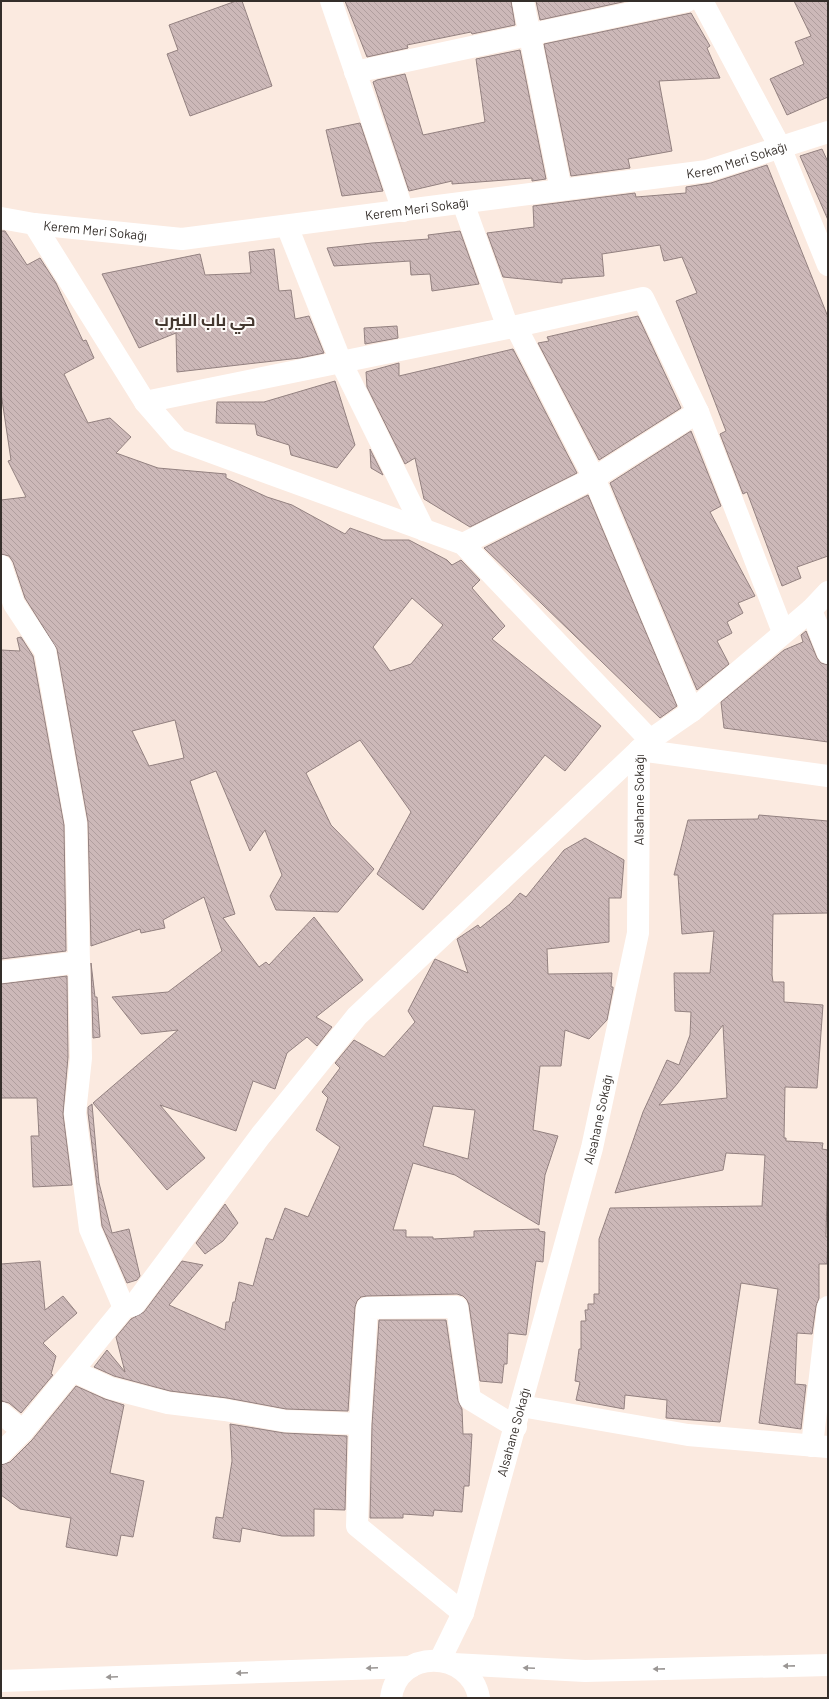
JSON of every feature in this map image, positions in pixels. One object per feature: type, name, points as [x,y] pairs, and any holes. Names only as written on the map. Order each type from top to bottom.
[{"type":"street","points":[[331,1],[403,211]]},
{"type":"street","points":[[523,1],[561,190]]},
{"type":"street","points":[[355,72],[687,1]]},
{"type":"street","points":[[702,1],[780,147],[828,265]]},
{"type":"street","name":"Kerem Meri Sokağı","points":[[1,218],[34,224],[182,239],[707,171],[828,132]]},
{"type":"street","points":[[463,203],[512,328],[594,478],[692,711]]},
{"type":"street","points":[[34,224],[145,402],[178,440],[463,544],[645,745]]},
{"type":"street","points":[[287,226],[341,362],[424,530]]},
{"type":"street","points":[[145,402],[512,328],[643,298],[698,412],[783,632]]},
{"type":"street","points":[[463,544],[594,478],[698,412]]},
{"type":"street","points":[[1,566],[14,604],[45,651],[76,824],[80,1058],[75,1114],[90,1230],[124,1308]]},
{"type":"street","points":[[1,1454],[23,1431],[124,1308],[134,1305],[261,1134],[357,1016],[645,745],[692,711],[783,632],[811,610],[828,592]]},
{"type":"street","points":[[811,610],[828,652]]},
{"type":"street","name":"Alsahane Sokağı","points":[[446,1662],[463,1613],[516,1427],[592,1148],[638,932],[645,745],[828,776]]},
{"type":"street","points":[[1,972],[79,962]]},
{"type":"street","points":[[463,1613],[357,1526],[360,1424],[367,1308],[457,1307],[470,1399],[516,1427]]},
{"type":"street","points":[[521,1406],[688,1435],[820,1446],[828,1307]]},
{"type":"street","points":[[73,1371],[110,1388],[168,1403],[225,1410],[285,1421],[360,1424]]},
{"type":"street","points":[[1,1413],[23,1431]]},
{"type":"street","points":[[391,1698],[392,1691],[399,1678],[411,1667],[425,1661],[585,1671],[828,1665]]},
{"type":"street","points":[[446,1662],[465,1672],[474,1683],[479,1698]]},
{"type":"street","points":[[1,1681],[411,1667]]},
{"type":"building","points":[[236,1],[242,1],[272,86],[190,116],[167,54],[178,50],[169,25]]},
{"type":"building","points":[[345,1],[511,1],[515,25],[407,45],[408,48],[367,57]]},
{"type":"building","points":[[536,1],[627,1],[540,20]]},
{"type":"building","points":[[794,1],[828,1],[828,97],[787,115],[770,79],[804,64],[795,42],[811,36]]},
{"type":"building","points":[[691,13],[710,46],[707,48],[720,78],[659,81],[672,151],[628,159],[630,168],[571,176],[544,44]]},
{"type":"building","points":[[520,50],[546,179],[532,181],[532,178],[452,184],[452,181],[409,191],[373,82],[405,74],[423,135],[485,122],[476,59]]},
{"type":"building","points":[[360,123],[383,191],[342,196],[326,130]]},
{"type":"building","points":[[822,149],[828,162],[828,220],[800,156]]},
{"type":"building","points":[[767,165],[828,317],[828,556],[797,567],[801,578],[782,586],[747,492],[743,494],[720,434],[726,431],[676,301],[697,293],[682,257],[664,261],[660,245],[602,254],[604,276],[562,279],[562,283],[503,277],[487,233],[534,227],[533,206],[635,193],[636,197],[686,193],[686,187],[711,183]]},
{"type":"building","points":[[1,231],[5,231],[27,265],[40,258],[56,283],[83,341],[86,340],[94,358],[64,374],[88,423],[110,418],[131,437],[116,453],[158,468],[226,474],[226,478],[267,497],[292,505],[345,534],[350,528],[383,540],[409,540],[447,560],[452,565],[461,560],[480,580],[472,588],[505,626],[492,639],[601,726],[565,771],[545,755],[423,910],[377,874],[411,812],[360,740],[306,773],[331,825],[374,869],[338,912],[276,910],[270,896],[282,875],[265,830],[250,851],[216,771],[190,781],[235,914],[223,918],[259,967],[266,962],[269,965],[314,917],[363,980],[316,1017],[332,1027],[317,1046],[307,1037],[287,1053],[275,1089],[253,1081],[236,1131],[160,1105],[205,1158],[167,1190],[93,1103],[178,1030],[141,1034],[112,997],[168,992],[222,951],[204,897],[163,920],[165,928],[141,933],[140,929],[91,946],[88,822],[57,649],[25,598],[13,562],[9,556],[1,554],[1,500],[26,497],[8,461],[11,460],[1,393]],"holes":[[[412,598],[443,625],[411,664],[390,671],[373,647]],[[175,720],[184,758],[149,766],[132,731]]]},
{"type":"building","points":[[460,231],[479,284],[432,291],[430,274],[411,275],[410,261],[334,266],[327,248],[429,239],[428,235]]},
{"type":"building","points":[[274,249],[279,291],[291,290],[295,319],[309,316],[324,353],[300,358],[177,372],[176,333],[139,348],[102,274],[200,254],[205,275],[251,273],[249,252]]},
{"type":"building","points":[[638,316],[681,408],[599,460],[538,343],[549,341],[547,337]]},
{"type":"building","points":[[397,326],[398,338],[365,344],[364,328]]},
{"type":"building","points":[[513,349],[577,473],[470,527],[424,499],[415,458],[405,464],[367,387],[366,372],[399,363],[399,376]]},
{"type":"building","points":[[335,381],[355,445],[337,468],[291,455],[289,445],[257,435],[255,424],[216,423],[217,402],[264,402]]},
{"type":"building","points":[[691,431],[721,506],[710,512],[755,596],[738,603],[743,613],[727,622],[732,633],[717,641],[729,664],[697,690],[610,483]]},
{"type":"building","points":[[370,449],[383,475],[371,468]]},
{"type":"building","points":[[588,495],[677,706],[660,718],[484,548]]},
{"type":"building","points":[[806,631],[817,658],[821,663],[828,665],[828,742],[724,728],[721,702],[784,650],[803,642],[801,635]]},
{"type":"building","points":[[21,637],[33,656],[64,825],[66,951],[1,959],[1,650],[20,651],[17,638]]},
{"type":"building","points":[[759,815],[828,821],[828,913],[773,914],[773,982],[784,982],[784,1002],[823,1005],[817,1088],[785,1087],[784,1138],[786,1138],[786,1141],[823,1143],[822,1149],[828,1150],[826,1237],[828,1237],[827,1264],[819,1264],[819,1298],[816,1306],[812,1334],[797,1333],[795,1384],[806,1385],[801,1429],[759,1423],[778,1289],[741,1283],[720,1422],[666,1418],[667,1400],[625,1395],[624,1409],[576,1400],[580,1382],[575,1381],[579,1349],[581,1349],[581,1321],[586,1321],[585,1310],[588,1310],[588,1304],[594,1304],[594,1294],[599,1294],[599,1239],[610,1208],[762,1206],[765,1155],[726,1153],[723,1170],[615,1193],[643,1112],[667,1060],[679,1065],[690,1035],[691,1012],[675,1011],[674,973],[710,973],[714,931],[682,934],[678,875],[674,875],[688,820],[758,819]],"holes":[[[723,1025],[727,1098],[659,1105]]]},
{"type":"building","points":[[585,838],[624,860],[621,898],[609,898],[609,942],[547,949],[548,974],[612,973],[611,987],[613,987],[613,989],[607,1020],[589,1039],[565,1030],[561,1066],[540,1066],[533,1130],[558,1136],[545,1175],[539,1225],[455,1175],[413,1163],[393,1230],[406,1230],[406,1237],[433,1237],[433,1239],[474,1237],[474,1231],[539,1229],[539,1231],[545,1232],[543,1262],[536,1261],[526,1335],[508,1333],[507,1364],[504,1364],[502,1383],[480,1381],[469,1305],[463,1296],[457,1294],[367,1296],[361,1297],[357,1301],[355,1307],[348,1411],[286,1409],[227,1398],[170,1391],[114,1376],[94,1367],[107,1350],[125,1372],[116,1337],[131,1319],[144,1312],[182,1261],[203,1265],[169,1305],[225,1330],[226,1322],[229,1322],[233,1302],[235,1302],[239,1282],[253,1286],[266,1238],[273,1240],[285,1208],[308,1217],[340,1147],[316,1130],[328,1098],[322,1092],[340,1068],[335,1063],[354,1040],[384,1057],[415,1022],[408,1011],[435,959],[468,973],[457,939],[478,925],[480,928],[510,904],[520,893],[526,897],[564,850]],"holes":[[[433,1106],[475,1110],[468,1159],[423,1146]]]},
{"type":"building","points":[[91,963],[95,997],[97,997],[100,1037],[93,1038]]},
{"type":"building","points":[[67,976],[68,1057],[63,1114],[72,1185],[33,1187],[31,1136],[39,1136],[37,1098],[1,1098],[1,984]]},
{"type":"building","points":[[92,1104],[99,1183],[112,1233],[129,1229],[140,1276],[137,1280],[127,1283],[102,1226],[88,1113],[88,1107]]},
{"type":"building","points":[[225,1204],[238,1223],[223,1241],[205,1254],[196,1243]]},
{"type":"building","points":[[40,1261],[45,1310],[63,1296],[77,1313],[43,1343],[56,1356],[51,1374],[53,1375],[21,1413],[9,1403],[1,1401],[1,1264]]},
{"type":"building","points":[[379,1320],[446,1320],[458,1401],[462,1409],[463,1434],[472,1434],[469,1486],[464,1486],[462,1512],[434,1510],[433,1516],[403,1514],[403,1518],[370,1518],[372,1425]]},
{"type":"building","points":[[76,1386],[105,1399],[124,1405],[110,1473],[144,1481],[133,1537],[121,1535],[117,1556],[66,1547],[71,1518],[20,1509],[1,1495],[1,1465],[10,1462],[32,1440]]},
{"type":"building","points":[[230,1424],[284,1433],[347,1436],[345,1510],[314,1509],[314,1536],[282,1536],[242,1528],[240,1542],[213,1538],[216,1517],[223,1518],[232,1461]]},
{"type":"district","name":"حي باب النيرب","points":[[205,320]]}]
